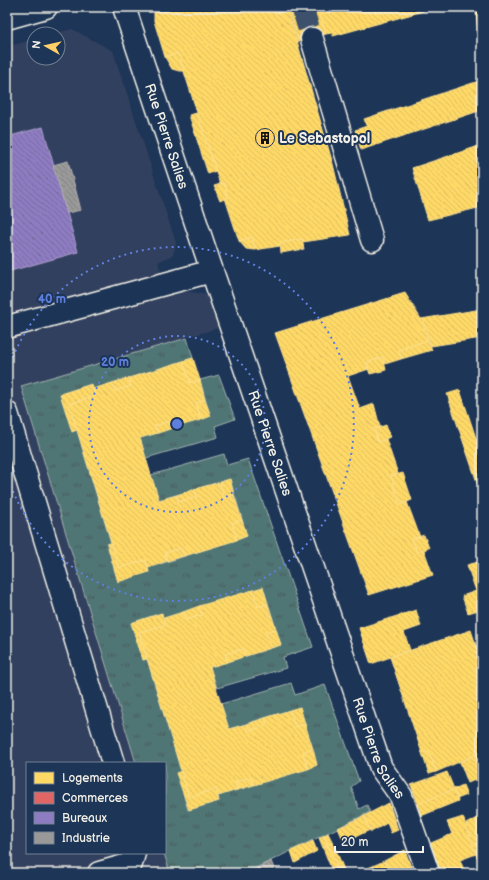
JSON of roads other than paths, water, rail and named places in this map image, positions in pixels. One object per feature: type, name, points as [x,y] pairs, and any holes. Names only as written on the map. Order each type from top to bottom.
[{"type":"street","points":[[7,18],[46,7]]},
{"type":"street","name":"Rue Pierre Salies","points":[[124,7],[381,768],[401,796],[428,873]]},
{"type":"street","points":[[312,39],[372,240]]},
{"type":"street","points":[[7,327],[212,271]]},
{"type":"street","points":[[7,413],[113,762]]},
{"type":"street","points":[[99,873],[131,864],[134,854]]},
{"type":"tunnel","points":[[302,7],[312,39]]},
{"type":"place","name":"Le Sebastopol","points":[[265,138]]}]
